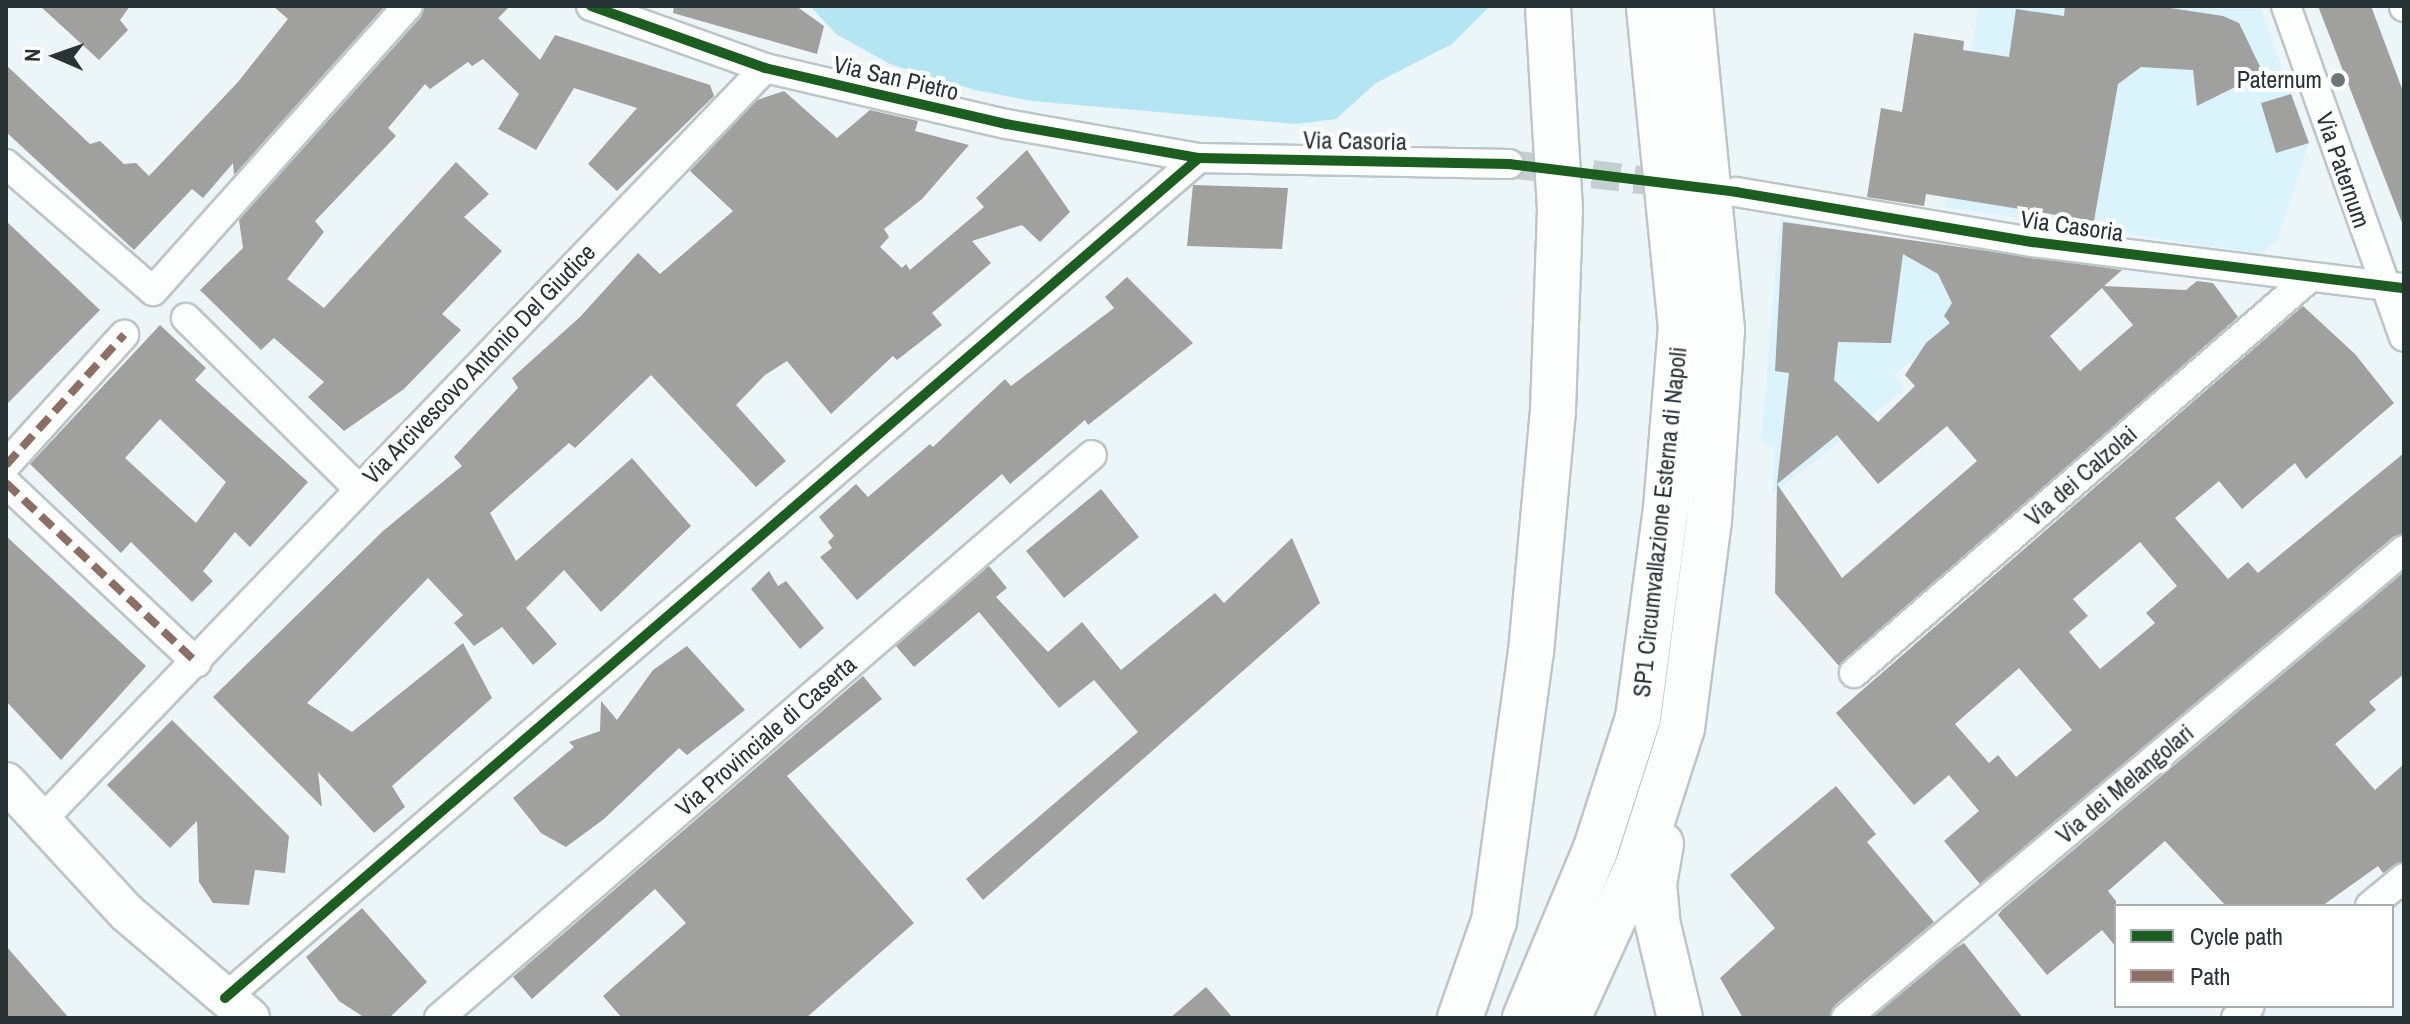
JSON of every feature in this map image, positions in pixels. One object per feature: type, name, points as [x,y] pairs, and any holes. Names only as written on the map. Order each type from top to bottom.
[{"type":"highway","points":[[1460,1018],[1494,921],[1531,652],[1553,410],[1560,209],[1548,6]]},
{"type":"highway","name":"SP1 Circumvallazione Esterna di Napoli","points":[[1525,1018],[1595,851],[1638,718],[1664,524],[1681,328],[1649,6]]},
{"type":"highway","name":"SP1 Circumvallazione Esterna di Napoli","points":[[1568,1018],[1638,865],[1682,728],[1709,521],[1722,330],[1690,6]]},
{"type":"highway","points":[[1665,781],[1654,883],[1669,987],[1680,1018]]},
{"type":"main road","points":[[6,782],[127,913],[237,1008]]},
{"type":"street","points":[[6,164],[153,291],[408,6]]},
{"type":"street","name":"Via San Pietro","points":[[591,6],[765,68],[1006,124],[1199,158]]},
{"type":"street","name":"Via Paternum","points":[[2286,6],[2394,288],[2404,337]]},
{"type":"street","name":"Via Arcivescovo Antonio Del Giudice","points":[[40,822],[197,663],[358,488],[765,68]]},
{"type":"street","points":[[237,1008],[1199,158]]},
{"type":"street","name":"Via Casoria","points":[[1199,158],[1509,164]]},
{"type":"street","name":"Via Casoria","points":[[1736,192],[2033,242],[2394,288]]},
{"type":"street","name":"Via dei Calzolai","points":[[1854,673],[2308,279]]},
{"type":"street","points":[[186,318],[358,488]]},
{"type":"street","points":[[6,465],[124,335]]},
{"type":"street","name":"Via Provinciale di Caserta","points":[[439,1018],[1092,455]]},
{"type":"street","points":[[6,483],[197,663]]},
{"type":"street","name":"Via dei Melangolari","points":[[1846,1018],[2404,550]]},
{"type":"street","points":[[2372,904],[2404,878]]},
{"type":"shaded area","points":[[810,6],[1490,6],[1452,44],[1376,83],[1336,119],[1296,124],[1032,101],[975,90],[892,65],[836,34]]},
{"type":"shaded area","points":[[1979,6],[2261,9],[2309,143],[2277,240],[2261,254],[1945,207]]},
{"type":"shaded area","points":[[1780,220],[1937,245],[1963,321],[1895,374],[1904,390],[1773,494],[1774,447],[1761,444]]},
{"type":"building","points":[[40,6],[130,6],[120,20],[128,30],[99,60]]},
{"type":"building","points":[[273,6],[385,6],[234,175],[233,163],[203,198],[192,189],[134,250],[6,132],[6,65],[90,144],[100,141],[124,164],[136,163],[149,176],[238,82],[288,19]]},
{"type":"building","points":[[425,6],[510,6],[498,18],[540,60],[555,35],[710,85],[714,96],[617,191],[588,164],[637,108],[574,88],[536,150],[498,129],[519,94],[483,59],[472,66],[468,62],[430,89],[425,84],[388,128],[396,136],[315,221],[324,232],[287,279],[324,308],[456,162],[489,194],[464,217],[502,251],[442,314],[461,330],[404,389],[344,431],[308,397],[324,382],[274,338],[261,350],[200,290],[243,248],[239,220],[421,17]]},
{"type":"building","points":[[674,6],[796,6],[824,26],[817,54],[673,13]]},
{"type":"building","points":[[2065,6],[2157,6],[2223,16],[2239,23],[2263,73],[2197,106],[2193,70],[2141,67],[2118,84],[2094,221],[1926,194],[1924,206],[1867,197],[1881,108],[1902,112],[1914,33],[1964,41],[1963,50],[2009,57],[2016,9],[2064,16]]},
{"type":"building","points":[[2318,6],[2371,6],[2404,94],[2404,228]]},
{"type":"building","points":[[784,91],[837,138],[870,110],[918,121],[915,131],[969,145],[922,199],[884,229],[889,237],[880,247],[902,268],[906,264],[910,270],[984,207],[976,198],[1027,150],[1070,212],[1040,242],[1022,225],[972,241],[991,263],[932,313],[942,325],[897,360],[893,356],[831,414],[787,361],[765,375],[736,405],[786,461],[756,487],[651,375],[575,448],[569,443],[490,513],[516,561],[632,458],[691,526],[601,612],[564,570],[526,608],[557,644],[533,665],[502,627],[474,646],[454,623],[463,615],[428,578],[307,703],[352,732],[463,643],[492,698],[392,786],[405,807],[374,833],[318,772],[322,807],[213,697],[383,531],[462,466],[454,457],[518,388],[512,378],[580,317],[638,253],[660,274],[733,211],[690,171],[757,100]]},
{"type":"building","points":[[2291,94],[2309,143],[2276,153],[2261,103]]},
{"type":"building","points":[[1193,185],[1288,188],[1282,249],[1187,246]]},
{"type":"building","points":[[6,221],[100,310],[6,405]]},
{"type":"building","points":[[1783,222],[2122,270],[2104,286],[2186,290],[2197,281],[2213,283],[2238,317],[1839,666],[1775,593],[1777,484],[1789,373],[1775,371]],"holes":[[[1903,254],[1938,274],[1952,303],[1944,316],[1950,323],[1926,343],[1905,375],[1915,386],[1878,422],[1834,380],[1838,342],[1891,343]],[[2102,288],[2133,325],[2080,371],[2050,336]],[[1947,426],[1977,461],[1842,578],[1777,484],[1837,435],[1878,484]]]},
{"type":"building","points":[[1127,277],[1193,343],[1088,425],[1085,420],[1010,484],[1002,474],[857,600],[820,557],[832,548],[828,542],[834,536],[819,517],[856,484],[868,497],[930,444],[933,447],[1005,379],[1011,386],[1114,308],[1105,297]]},
{"type":"building","points":[[2303,306],[2355,354],[2394,403],[2306,479],[2295,463],[2242,509],[2219,481],[2175,518],[2228,579],[2248,562],[2258,573],[2404,453],[2404,533],[2393,537],[1980,884],[1944,841],[1979,811],[1949,775],[1914,805],[1836,713]],"holes":[[[2140,542],[2177,586],[2146,613],[2155,623],[2100,669],[2069,632],[2088,616],[2073,599]],[[2019,668],[2072,730],[2016,777],[1998,755],[1989,763],[1955,724]]]},
{"type":"building","points":[[160,325],[206,368],[195,380],[308,482],[250,547],[235,532],[203,571],[213,581],[192,602],[131,542],[121,553],[30,464]],"holes":[[[160,419],[226,482],[196,523],[125,458]]]},
{"type":"building","points":[[1101,489],[1139,537],[1064,598],[1026,551]]},
{"type":"building","points":[[6,536],[146,666],[61,760],[6,701]]},
{"type":"building","points":[[1292,538],[1320,603],[983,900],[966,879],[1138,732],[1094,680],[1059,708],[979,612],[914,667],[896,646],[989,566],[1007,588],[996,597],[1048,652],[1082,622],[1121,670],[1215,593],[1224,603]]},
{"type":"building","points":[[769,571],[778,586],[786,581],[824,628],[800,649],[751,589]]},
{"type":"building","points":[[2404,572],[2404,674],[2369,702],[2376,710],[2335,744],[2375,790],[2404,764],[2404,861],[2383,873],[2378,866],[2325,904],[2224,904],[2165,841],[2108,891],[2116,901],[2114,945],[2102,930],[2047,975],[1998,915]]},
{"type":"building","points":[[687,646],[745,710],[687,755],[679,748],[604,819],[566,847],[541,833],[513,798],[574,747],[569,742],[600,731],[601,701],[617,720],[653,670]]},
{"type":"building","points":[[863,676],[882,699],[787,776],[914,923],[806,1018],[622,1018],[603,996],[686,923],[655,889],[532,999],[513,977]]},
{"type":"building","points":[[172,720],[289,836],[285,873],[255,870],[249,905],[213,903],[199,882],[197,821],[170,848],[107,785]]},
{"type":"building","points":[[1836,786],[1876,834],[1867,842],[1934,922],[1835,1005],[1829,1018],[1743,1018],[1720,978],[1775,928],[1730,875]]},
{"type":"building","points":[[362,908],[427,982],[389,1018],[362,1016],[339,1001],[306,957]]},
{"type":"building","points":[[1964,943],[2023,1018],[1872,1018],[1956,948]]},
{"type":"building","points":[[6,946],[69,1018],[6,1018]]},
{"type":"building","points":[[1206,987],[1233,1018],[1170,1018]]},
{"type":"tunnel","points":[[1509,164],[1683,185]]},
{"type":"marked path","points":[[6,465],[124,335]]},
{"type":"marked path","points":[[6,483],[197,663]]},
{"type":"cycle path","points":[[591,6],[765,68],[1006,124],[1199,158],[1509,164],[1736,192],[2033,242],[2404,288]]},
{"type":"cycle path","points":[[225,998],[1199,158]]},
{"type":"place","name":"Paternum","points":[[2338,80]]}]
